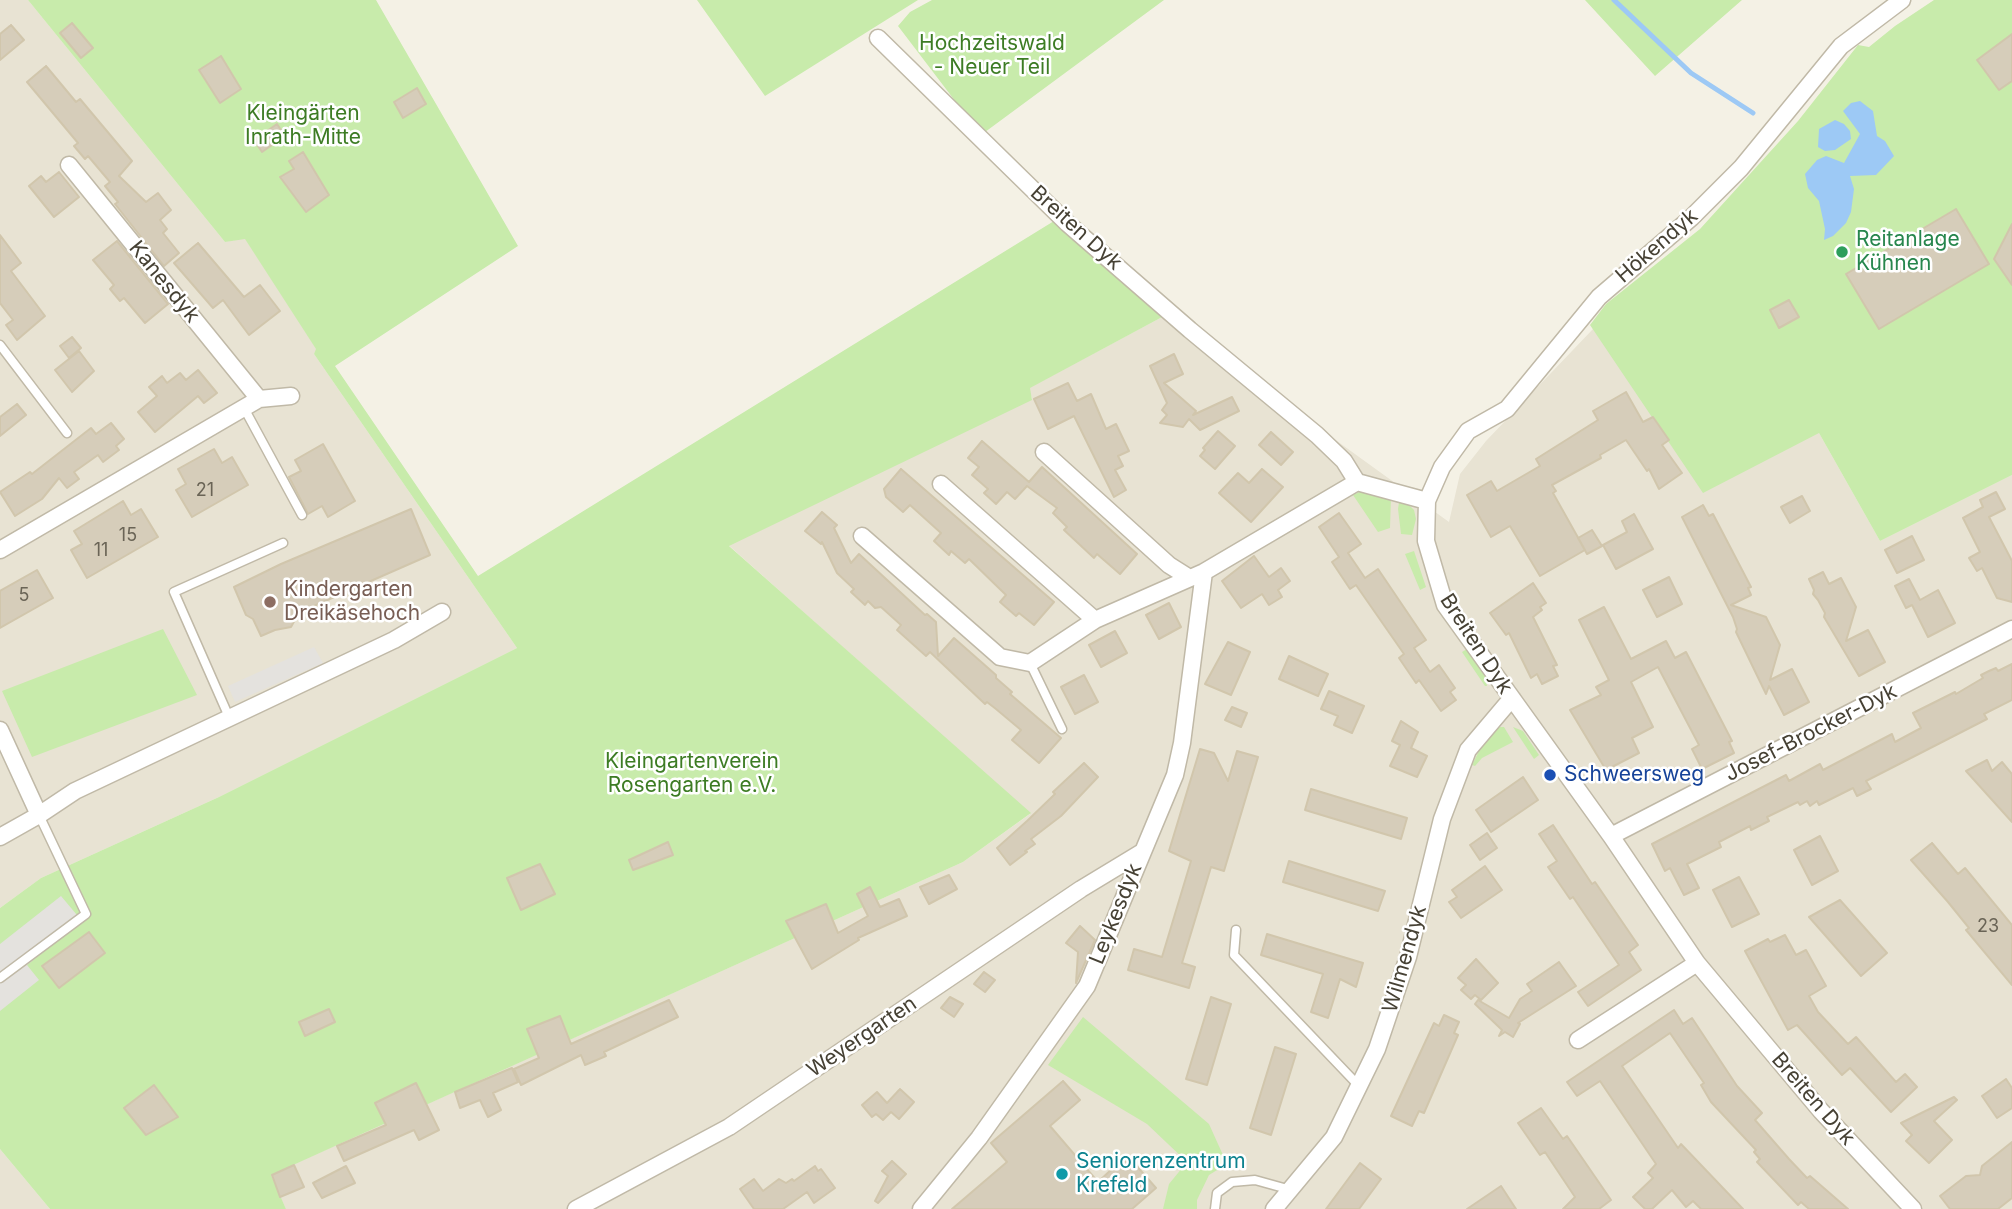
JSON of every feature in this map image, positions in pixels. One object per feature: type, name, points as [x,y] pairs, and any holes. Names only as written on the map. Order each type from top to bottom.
[{"type":"street","name":"Hökendyk","points":[[1427,501],[1442,467],[1468,431],[1507,409],[1599,297],[1692,218],[1741,168],[1841,46],[1902,0]]},
{"type":"street","name":"Breiten Dyk","points":[[878,38],[1068,223],[1190,330],[1317,435],[1343,461],[1357,482]]},
{"type":"street","name":"Kanesdyk","points":[[69,165],[259,399]]},
{"type":"street","points":[[0,550],[259,399],[291,396]]},
{"type":"street","points":[[1044,452],[1169,565],[1196,575]]},
{"type":"street","points":[[862,536],[1000,657],[1030,663],[1095,620],[1196,575],[1357,482],[1427,501]]},
{"type":"street","points":[[941,484],[1095,620]]},
{"type":"street","name":"Breiten Dyk","points":[[1427,501],[1426,541],[1446,605],[1698,962],[1821,1111],[1913,1209]]},
{"type":"street","name":"Leykesdyk","points":[[921,1209],[979,1138],[1087,986],[1142,852],[1164,806],[1178,764],[1196,575]]},
{"type":"street","points":[[0,837],[75,791],[394,640],[442,612]]},
{"type":"street","name":"Josef-Brocker-Dyk","points":[[1611,836],[2012,629]]},
{"type":"street","name":"Wilmendyk","points":[[1274,1209],[1334,1137],[1377,1049],[1408,957],[1442,819],[1468,750],[1512,698]]},
{"type":"street","points":[[0,730],[39,815]]},
{"type":"street","name":"Weyergarten","points":[[576,1209],[729,1127],[1081,889],[1142,852]]},
{"type":"street","points":[[1578,1040],[1698,962]]},
{"type":"lane","points":[[0,345],[67,433]]},
{"type":"lane","points":[[244,408],[302,515]]},
{"type":"lane","points":[[229,717],[174,592],[283,543]]},
{"type":"lane","points":[[1030,663],[1062,729]]},
{"type":"lane","points":[[0,978],[86,914],[39,815]]},
{"type":"lane","points":[[1236,930],[1234,955],[1359,1086]]},
{"type":"lane","points":[[1215,1209],[1217,1193],[1232,1182],[1255,1180],[1291,1190]]},
{"type":"shaded area","points":[[0,0],[28,0],[225,242],[245,238],[317,349],[314,354],[517,648],[219,797],[41,878],[0,908]]},
{"type":"shaded area","points":[[1164,316],[1449,522],[1460,474],[1486,441],[1593,329],[1819,433],[1880,541],[2012,475],[2012,1209],[286,1209],[270,1175],[963,862],[1030,814],[725,542],[1032,399],[1029,388]]},
{"type":"shaded area","points":[[314,647],[323,663],[235,702],[228,686]]},
{"type":"shaded area","points":[[61,896],[82,921],[27,965],[39,980],[0,1011],[0,944]]},
{"type":"shaded area","points":[[0,1149],[50,1209],[0,1209]]},
{"type":"green space","name":"Kleingartenverein Rosengarten e.V.","points":[[28,0],[376,0],[518,246],[335,366],[478,576],[1054,221],[1164,316],[1030,388],[1032,400],[729,546],[1031,813],[963,862],[271,1175],[286,1209],[50,1209],[0,1149],[0,908],[41,878],[219,797],[517,648],[314,354],[316,349],[245,239],[225,242]]},
{"type":"green space","points":[[697,0],[918,0],[765,96]]},
{"type":"green space","name":"Hochzeitswald - Neuer Teil","points":[[932,0],[1164,0],[981,135],[898,26],[910,12]]},
{"type":"green space","points":[[1585,0],[1742,0],[1655,76]]},
{"type":"green space","name":"Reitanlage Kühnen","points":[[1934,0],[2012,0],[2012,475],[1880,541],[1819,433],[1703,493],[1590,325],[1606,304],[1700,229],[1798,121],[1858,45],[1869,47]]},
{"type":"green space","points":[[1364,490],[1391,497],[1390,528],[1378,532],[1353,495]]},
{"type":"green space","points":[[1400,496],[1414,510],[1416,519],[1412,535],[1401,534],[1398,509]]},
{"type":"green space","points":[[1414,551],[1426,587],[1420,590],[1405,554]]},
{"type":"green space","points":[[163,629],[197,695],[32,757],[2,691]]},
{"type":"green space","points":[[1467,649],[1485,675],[1487,686],[1462,652]]},
{"type":"green space","points":[[1500,727],[1504,727],[1513,742],[1482,758],[1475,766],[1472,765],[1483,743]]},
{"type":"green space","points":[[1513,727],[1523,731],[1539,755],[1534,759]]},
{"type":"green space","points":[[1083,1017],[1209,1124],[1227,1164],[1209,1175],[1197,1200],[1197,1209],[1163,1209],[1169,1184],[1187,1162],[1147,1124],[1048,1065]]},
{"type":"water","points":[[1860,101],[1873,111],[1877,136],[1885,141],[1894,156],[1876,175],[1850,176],[1854,189],[1851,212],[1846,223],[1833,236],[1824,240],[1825,229],[1819,201],[1808,188],[1805,174],[1817,160],[1826,156],[1844,163],[1860,134],[1843,111],[1851,103]]},
{"type":"water","points":[[1835,120],[1850,131],[1851,139],[1835,150],[1825,151],[1818,147],[1819,129]]},
{"type":"building","points":[[72,23],[93,48],[81,58],[60,33]]},
{"type":"building","points":[[11,25],[24,40],[0,60],[0,34]]},
{"type":"building","points":[[2012,34],[2012,81],[1999,90],[1977,60]]},
{"type":"building","points":[[221,56],[241,89],[220,103],[199,70]]},
{"type":"building","points":[[46,66],[76,102],[80,99],[132,161],[119,176],[146,202],[158,193],[171,210],[160,220],[167,229],[163,233],[179,253],[164,266],[115,204],[118,202],[105,186],[110,182],[88,156],[85,159],[74,146],[78,143],[27,82]]},
{"type":"building","points":[[417,88],[426,104],[403,118],[394,102]]},
{"type":"building","points":[[277,124],[285,136],[262,152],[254,140]]},
{"type":"building","points":[[303,152],[329,195],[306,212],[280,177],[294,169],[289,161]]},
{"type":"building","points":[[59,172],[79,197],[54,217],[29,186],[41,176],[46,182]]},
{"type":"building","points":[[1956,209],[1989,264],[1879,329],[1846,274]]},
{"type":"building","points":[[2012,224],[2012,285],[1994,259]]},
{"type":"building","points":[[0,235],[21,263],[11,271],[45,316],[17,340],[6,325],[13,320],[0,303]]},
{"type":"building","points":[[117,241],[168,304],[145,323],[124,298],[120,301],[110,289],[114,285],[93,260]]},
{"type":"building","points":[[198,243],[244,297],[260,285],[280,311],[249,335],[223,300],[213,308],[174,263]]},
{"type":"building","points":[[1789,300],[1799,317],[1779,328],[1770,310]]},
{"type":"building","points":[[72,337],[81,348],[69,358],[60,346]]},
{"type":"building","points":[[79,351],[94,371],[72,392],[55,370]]},
{"type":"building","points":[[1174,354],[1183,374],[1164,383],[1196,411],[1193,415],[1232,397],[1239,411],[1200,430],[1189,419],[1183,427],[1160,423],[1167,415],[1162,410],[1167,403],[1150,366]]},
{"type":"building","points":[[198,370],[217,393],[204,403],[198,396],[155,432],[138,412],[157,396],[149,387],[162,376],[167,383],[180,373],[186,380]]},
{"type":"building","points":[[1068,383],[1077,401],[1091,394],[1106,429],[1116,424],[1129,451],[1118,456],[1123,466],[1115,470],[1126,490],[1114,497],[1074,416],[1048,429],[1034,399]]},
{"type":"building","points":[[1626,392],[1643,422],[1653,417],[1669,440],[1662,445],[1682,473],[1659,489],[1649,469],[1647,471],[1626,440],[1600,455],[1601,458],[1552,485],[1556,491],[1553,493],[1585,550],[1540,576],[1510,526],[1491,537],[1467,495],[1491,481],[1497,491],[1540,466],[1536,459],[1598,420],[1593,411]]},
{"type":"building","points":[[17,404],[26,415],[0,436],[0,417]]},
{"type":"building","points":[[111,423],[124,439],[116,446],[119,450],[103,462],[98,455],[74,472],[79,479],[67,488],[59,478],[42,499],[15,516],[0,492],[30,472],[32,474],[91,428],[96,434]]},
{"type":"building","points":[[1218,431],[1235,446],[1215,469],[1200,456],[1205,450],[1203,448]]},
{"type":"building","points":[[1271,432],[1293,452],[1281,465],[1259,445]]},
{"type":"building","points":[[982,441],[1029,482],[1042,467],[1137,554],[1120,574],[1097,554],[1094,558],[1064,530],[1067,527],[1053,513],[1057,508],[1027,486],[1015,499],[1007,492],[996,504],[984,493],[988,489],[972,475],[979,467],[968,458]]},
{"type":"building","points":[[323,444],[355,501],[328,517],[322,506],[308,514],[289,477],[301,471],[295,460]]},
{"type":"building","points":[[214,449],[222,463],[232,457],[248,485],[192,517],[176,490],[186,484],[178,469]]},
{"type":"building","points":[[901,469],[1054,602],[1034,625],[1019,613],[1016,616],[1000,602],[1006,595],[969,559],[965,563],[951,551],[949,555],[934,541],[941,533],[910,505],[903,512],[886,497],[884,489]]},
{"type":"building","points":[[1262,469],[1283,487],[1251,522],[1219,493],[1238,473],[1249,483]]},
{"type":"building","points":[[1996,492],[2005,509],[1989,517],[2012,561],[2012,602],[1997,598],[1982,568],[1977,571],[1969,558],[1980,552],[1963,518],[1983,507],[1980,500]]},
{"type":"building","points":[[1802,496],[1810,511],[1790,523],[1781,507]]},
{"type":"building","points":[[123,501],[131,515],[141,509],[158,537],[87,578],[71,550],[82,544],[74,531]]},
{"type":"building","points":[[1703,505],[1709,516],[1713,514],[1751,587],[1748,588],[1751,595],[1731,605],[1766,617],[1780,645],[1770,680],[1792,669],[1809,702],[1784,715],[1769,686],[1766,694],[1736,632],[1733,617],[1682,517]]},
{"type":"building","points":[[411,509],[430,555],[307,609],[305,614],[296,618],[291,627],[261,636],[253,619],[246,615],[234,587]]},
{"type":"building","points":[[822,512],[837,525],[834,528],[851,563],[859,554],[936,622],[938,656],[954,638],[996,675],[1012,692],[1010,694],[1061,738],[1039,763],[1012,740],[1021,730],[987,702],[985,704],[930,652],[926,656],[897,630],[901,625],[881,607],[875,608],[868,601],[865,605],[851,592],[854,589],[837,573],[822,542],[821,544],[805,531]]},
{"type":"building","points":[[1339,513],[1361,544],[1348,553],[1365,578],[1378,569],[1426,640],[1414,648],[1430,672],[1439,665],[1455,688],[1450,692],[1456,700],[1441,711],[1419,680],[1416,683],[1399,658],[1404,654],[1356,585],[1350,589],[1332,562],[1339,557],[1319,527]]},
{"type":"building","points":[[1634,514],[1653,549],[1616,569],[1603,545],[1627,532],[1622,521]]},
{"type":"building","points":[[1592,530],[1602,546],[1587,554],[1578,538]]},
{"type":"building","points":[[1912,536],[1924,560],[1897,573],[1885,550]]},
{"type":"building","points":[[1254,556],[1269,577],[1281,568],[1290,581],[1278,590],[1282,597],[1269,605],[1262,594],[1241,608],[1222,581]]},
{"type":"building","points":[[37,570],[53,598],[0,628],[0,591]]},
{"type":"building","points":[[1823,572],[1829,584],[1841,578],[1856,607],[1846,641],[1868,630],[1885,662],[1859,676],[1813,594],[1809,579]]},
{"type":"building","points":[[1669,577],[1682,604],[1657,617],[1643,590]]},
{"type":"building","points":[[1909,579],[1920,600],[1938,590],[1955,623],[1928,637],[1912,605],[1906,608],[1895,586]]},
{"type":"building","points":[[1533,583],[1546,603],[1533,617],[1557,665],[1553,666],[1558,676],[1542,684],[1537,674],[1531,678],[1509,633],[1506,635],[1490,613]]},
{"type":"building","points":[[1169,603],[1181,627],[1159,639],[1146,615]]},
{"type":"building","points":[[1604,607],[1631,659],[1666,641],[1675,658],[1686,652],[1732,741],[1729,742],[1734,753],[1702,769],[1692,749],[1699,745],[1658,667],[1631,682],[1653,727],[1632,738],[1639,753],[1606,770],[1570,710],[1601,695],[1596,687],[1609,680],[1579,620]]},
{"type":"building","points":[[1115,631],[1127,653],[1101,667],[1089,645]]},
{"type":"building","points":[[1228,642],[1250,652],[1231,695],[1205,684]]},
{"type":"building","points":[[1289,656],[1328,674],[1318,696],[1279,679]]},
{"type":"building","points":[[2012,664],[2012,700],[1984,714],[1987,719],[1866,781],[1871,789],[1857,796],[1853,788],[1819,805],[1817,801],[1810,806],[1807,801],[1800,805],[1798,802],[1767,817],[1769,821],[1751,830],[1750,826],[1719,842],[1721,847],[1687,864],[1699,888],[1684,895],[1670,868],[1665,871],[1652,844],[1786,775],[1789,781],[1820,764],[1823,770],[1892,734],[1895,742],[1921,728],[1913,713],[1955,692],[1956,694],[1983,678],[1981,675],[1989,671],[1996,668],[1998,671]]},
{"type":"building","points":[[1084,675],[1098,702],[1075,714],[1061,687]]},
{"type":"building","points":[[1329,691],[1364,706],[1352,733],[1334,725],[1338,716],[1321,709]]},
{"type":"building","points":[[1232,707],[1247,713],[1241,727],[1225,720]]},
{"type":"building","points":[[1401,721],[1418,732],[1411,748],[1427,756],[1417,777],[1390,766],[1400,745],[1392,741]]},
{"type":"building","points":[[1200,749],[1214,753],[1228,781],[1237,751],[1258,757],[1224,871],[1211,867],[1182,963],[1195,967],[1189,988],[1128,970],[1134,949],[1162,957],[1191,861],[1169,851]]},
{"type":"building","points":[[1987,760],[1992,771],[2002,762],[2012,774],[2012,822],[1966,771]]},
{"type":"building","points":[[1084,763],[1098,777],[1061,816],[1031,839],[1035,844],[1010,865],[997,848]]},
{"type":"building","points":[[1523,777],[1538,800],[1491,832],[1476,810]]},
{"type":"building","points":[[1311,789],[1407,818],[1401,839],[1305,810]]},
{"type":"building","points":[[1553,825],[1592,884],[1595,882],[1638,945],[1629,952],[1641,970],[1588,1006],[1578,992],[1619,965],[1573,897],[1570,899],[1548,867],[1557,861],[1539,834]]},
{"type":"building","points":[[1487,833],[1497,848],[1480,860],[1470,845]]},
{"type":"building","points":[[1820,836],[1838,871],[1812,885],[1794,850]]},
{"type":"building","points":[[668,842],[673,855],[633,870],[629,860]]},
{"type":"building","points":[[1932,843],[1958,874],[1965,868],[2012,925],[2012,985],[1966,930],[1969,928],[1948,902],[1911,860]]},
{"type":"building","points":[[1289,861],[1385,891],[1378,911],[1283,882]]},
{"type":"building","points":[[540,864],[555,894],[521,910],[507,878]]},
{"type":"building","points":[[1485,866],[1502,890],[1461,918],[1449,902],[1457,897],[1452,890]]},
{"type":"building","points":[[949,875],[957,889],[929,904],[920,887]]},
{"type":"building","points":[[1739,877],[1759,914],[1732,927],[1713,890]]},
{"type":"building","points":[[870,887],[880,907],[899,899],[907,916],[858,938],[859,940],[812,969],[786,921],[826,904],[838,933],[868,916],[857,894]]},
{"type":"building","points":[[1840,900],[1887,953],[1861,976],[1809,917]]},
{"type":"building","points":[[1080,926],[1095,940],[1076,983],[1078,952],[1066,943]]},
{"type":"building","points":[[89,932],[105,953],[59,988],[42,966]]},
{"type":"building","points":[[1267,934],[1363,963],[1356,987],[1340,979],[1328,1018],[1311,1012],[1323,974],[1261,955]]},
{"type":"building","points":[[1785,935],[1796,955],[1806,950],[1826,986],[1809,996],[1818,1012],[1848,1044],[1856,1037],[1896,1082],[1905,1074],[1917,1087],[1891,1112],[1850,1068],[1842,1075],[1797,1025],[1788,1030],[1745,951],[1768,939],[1770,942]]},
{"type":"building","points":[[1476,959],[1498,983],[1481,1000],[1475,995],[1471,999],[1461,990],[1466,985],[1458,978]]},
{"type":"building","points":[[1559,962],[1576,986],[1518,1023],[1520,1024],[1513,1037],[1505,1032],[1499,1036],[1502,1030],[1475,1004],[1478,1000],[1509,1018],[1520,999],[1532,991],[1527,984]]},
{"type":"building","points":[[984,972],[995,980],[985,992],[974,984]]},
{"type":"building","points":[[950,997],[963,1004],[954,1017],[941,1008]]},
{"type":"building","points":[[1211,997],[1231,1004],[1207,1085],[1186,1079]]},
{"type":"building","points":[[669,1000],[678,1017],[604,1052],[606,1056],[585,1065],[581,1055],[521,1085],[514,1069],[539,1058],[527,1029],[560,1016],[571,1044]]},
{"type":"building","points":[[329,1009],[335,1022],[305,1036],[299,1022]]},
{"type":"building","points":[[1674,1010],[1683,1024],[1692,1018],[1737,1086],[1762,1113],[1755,1120],[1789,1159],[1807,1178],[1810,1176],[1848,1209],[1809,1209],[1801,1202],[1798,1205],[1757,1162],[1760,1159],[1754,1152],[1756,1150],[1711,1102],[1701,1085],[1704,1083],[1670,1033],[1622,1066],[1678,1148],[1681,1144],[1743,1209],[1701,1209],[1693,1201],[1686,1207],[1672,1190],[1652,1209],[1645,1209],[1633,1197],[1653,1178],[1648,1173],[1656,1164],[1600,1081],[1577,1096],[1567,1082]]},
{"type":"building","points":[[1444,1015],[1459,1022],[1454,1033],[1458,1035],[1424,1113],[1419,1111],[1412,1126],[1391,1116],[1434,1023],[1439,1026]]},
{"type":"building","points":[[1275,1047],[1296,1054],[1271,1135],[1250,1128]]},
{"type":"building","points":[[512,1068],[518,1082],[493,1093],[501,1110],[488,1117],[480,1100],[460,1108],[455,1092]]},
{"type":"building","points":[[2006,1079],[2012,1088],[2012,1108],[1997,1118],[1982,1096]]},
{"type":"building","points":[[1063,1081],[1080,1100],[1050,1126],[1098,1182],[1127,1155],[1156,1188],[1132,1209],[952,1209],[1007,1162],[991,1143]]},
{"type":"building","points":[[416,1083],[439,1130],[419,1140],[414,1130],[344,1161],[337,1146],[386,1125],[375,1103]]},
{"type":"building","points":[[154,1085],[178,1117],[146,1135],[124,1108]]},
{"type":"building","points":[[900,1089],[914,1102],[899,1119],[891,1112],[883,1120],[876,1114],[872,1117],[862,1105],[877,1092],[887,1103]]},
{"type":"building","points":[[1954,1097],[1957,1100],[1934,1121],[1952,1140],[1929,1163],[1906,1141],[1912,1135],[1901,1123]]},
{"type":"building","points":[[1541,1108],[1563,1139],[1567,1136],[1611,1200],[1599,1209],[1563,1209],[1575,1197],[1545,1152],[1540,1155],[1518,1123]]},
{"type":"building","points":[[2012,1142],[2012,1198],[1998,1209],[1950,1209],[1940,1196],[1966,1176],[1980,1175],[1982,1166]]},
{"type":"building","points":[[892,1161],[906,1174],[878,1203],[875,1201],[888,1176],[882,1171]]},
{"type":"building","points":[[1360,1163],[1381,1179],[1359,1209],[1326,1209]]},
{"type":"building","points":[[294,1165],[304,1187],[280,1197],[272,1175]]},
{"type":"building","points":[[346,1166],[355,1183],[322,1198],[313,1183]]},
{"type":"building","points":[[815,1166],[818,1171],[821,1169],[835,1188],[814,1203],[807,1192],[783,1209],[754,1209],[740,1189],[754,1179],[763,1191],[779,1179],[786,1183],[792,1179],[794,1181]]},
{"type":"building","points":[[1501,1186],[1516,1209],[1467,1209]]},
{"type":"waterway","points":[[1614,0],[1691,73],[1753,113]]},
{"type":"place","name":"Reitanlage Kühnen","points":[[1842,252]]},
{"type":"place","name":"Kindergarten Dreikäsehoch","points":[[270,602]]},
{"type":"place","name":"Schweersweg","points":[[1550,775]]},
{"type":"place","name":"Seniorenzentrum Krefeld","points":[[1062,1174]]},
{"type":"park label","name":"Kleingärten Inrath-Mitte","points":[[303,126]]}]
